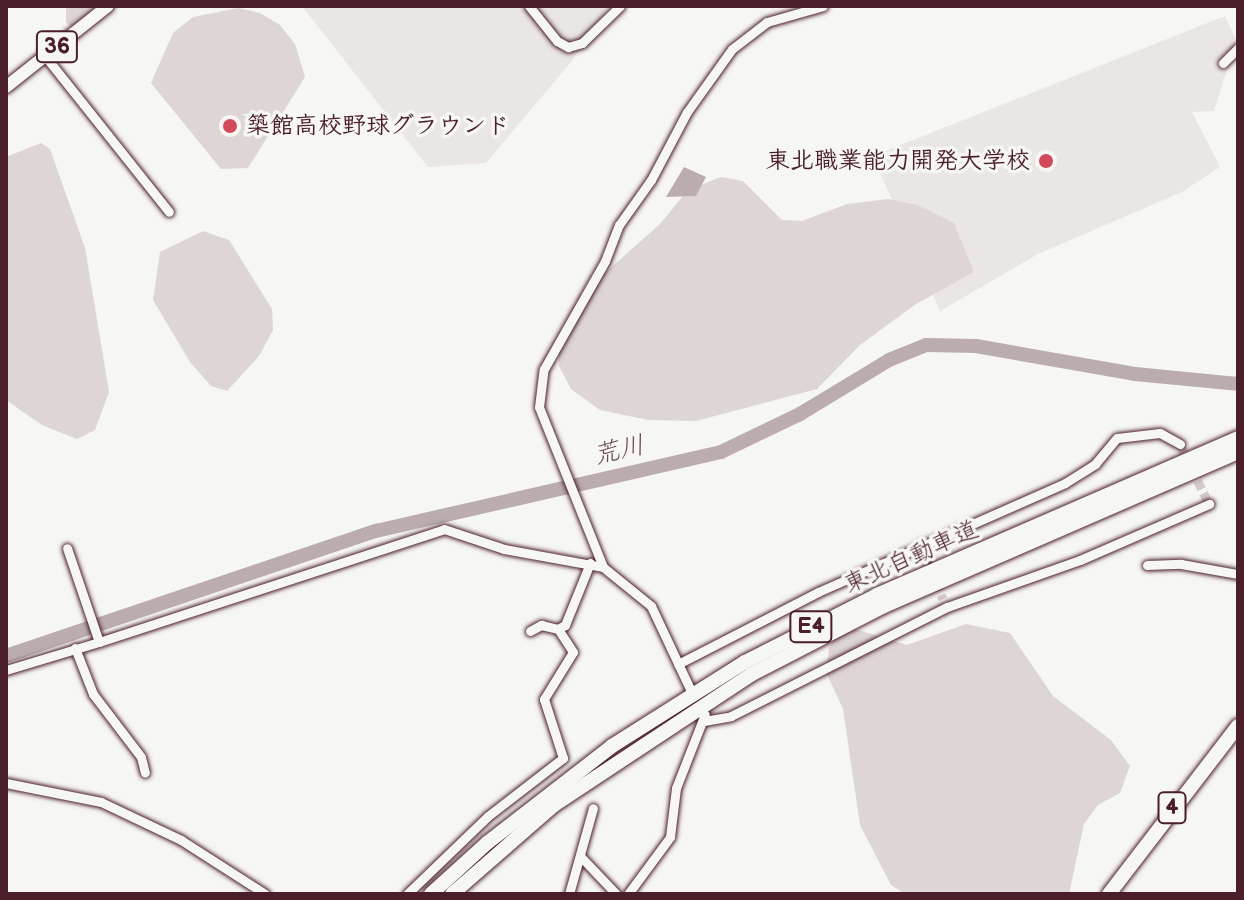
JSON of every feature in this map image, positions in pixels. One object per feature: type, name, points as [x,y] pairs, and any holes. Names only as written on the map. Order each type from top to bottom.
[{"type":"highway","name":"東北自動車道","points":[[431,894],[601,754],[745,662],[877,595],[1238,438]]},
{"type":"highway","name":"東北自動車道","points":[[452,894],[576,789],[752,674],[884,606],[1238,452]]},
{"type":"highway","name":"4","points":[[1109,894],[1238,726]]},
{"type":"main road","name":"36","points":[[6,87],[108,6]]},
{"type":"street","points":[[529,6],[557,41],[568,47],[582,43],[620,6]]},
{"type":"street","points":[[602,564],[539,407],[538,389],[619,225],[651,180],[687,112],[732,49],[767,22],[823,6]]},
{"type":"street","points":[[1223,63],[1238,48]]},
{"type":"street","points":[[45,56],[169,212]]},
{"type":"street","points":[[678,664],[922,544],[1075,478],[1117,438],[1160,433],[1180,444]]},
{"type":"street","points":[[628,894],[670,837],[676,788],[704,717],[731,716],[945,603],[1080,560],[1209,504]]},
{"type":"street","points":[[6,670],[444,529],[504,549],[602,564],[642,595],[690,689]]},
{"type":"street","points":[[922,544],[926,557]]},
{"type":"street","points":[[67,548],[98,640]]},
{"type":"street","points":[[530,631],[541,625],[558,629],[565,625],[590,563]]},
{"type":"street","points":[[1147,565],[1181,564],[1238,574]]},
{"type":"street","points":[[407,894],[488,816],[563,758],[544,699],[573,652],[558,629]]},
{"type":"street","points":[[75,648],[93,694],[141,757],[145,773]]},
{"type":"street","points":[[6,783],[101,802],[181,840],[265,894]]},
{"type":"street","points":[[569,894],[593,808]]},
{"type":"street","points":[[580,856],[616,894]]},
{"type":"shaded area","points":[[66,6],[120,6],[73,29],[66,22]]},
{"type":"shaded area","points":[[302,6],[608,6],[571,62],[486,163],[428,167]]},
{"type":"shaded area","name":"築館高校野球グラウンド","points":[[238,8],[260,13],[280,25],[295,44],[305,77],[248,168],[221,169],[151,83],[173,33],[193,17]]},
{"type":"shaded area","name":"東北職業能力開発大学校","points":[[1225,16],[1236,40],[1214,111],[1192,112],[1220,167],[1182,192],[1038,254],[940,311],[873,156]]},
{"type":"shaded area","points":[[41,143],[50,149],[85,248],[109,392],[95,430],[77,439],[42,425],[6,400],[6,157]]},
{"type":"shaded area","points":[[684,167],[706,177],[696,196],[666,197]]},
{"type":"shaded area","points":[[721,177],[743,181],[782,220],[802,221],[847,204],[888,199],[917,205],[954,223],[974,272],[916,304],[860,345],[817,389],[696,421],[648,420],[600,410],[571,389],[559,366],[559,336],[580,295],[660,224],[688,190]]},
{"type":"shaded area","points":[[203,231],[229,240],[272,309],[273,330],[259,356],[227,391],[211,386],[190,362],[153,300],[160,252]]},
{"type":"shaded area","points":[[966,624],[1010,633],[1053,696],[1111,740],[1130,766],[1120,793],[1098,805],[1084,824],[1069,894],[905,894],[891,885],[860,825],[843,709],[826,672],[829,648],[837,633],[855,629],[907,645]]},
{"type":"waterway","name":"荒川","points":[[6,656],[376,531],[721,452],[800,414],[889,360],[926,345],[976,346],[1135,374],[1238,384]]},
{"type":"tunnel","points":[[1180,444],[1209,504]]},
{"type":"tunnel","points":[[926,557],[943,599]]},
{"type":"place","name":"築館高校野球グラウンド","points":[[230,126]]},
{"type":"place","name":"東北職業能力開発大学校","points":[[1046,161]]}]
